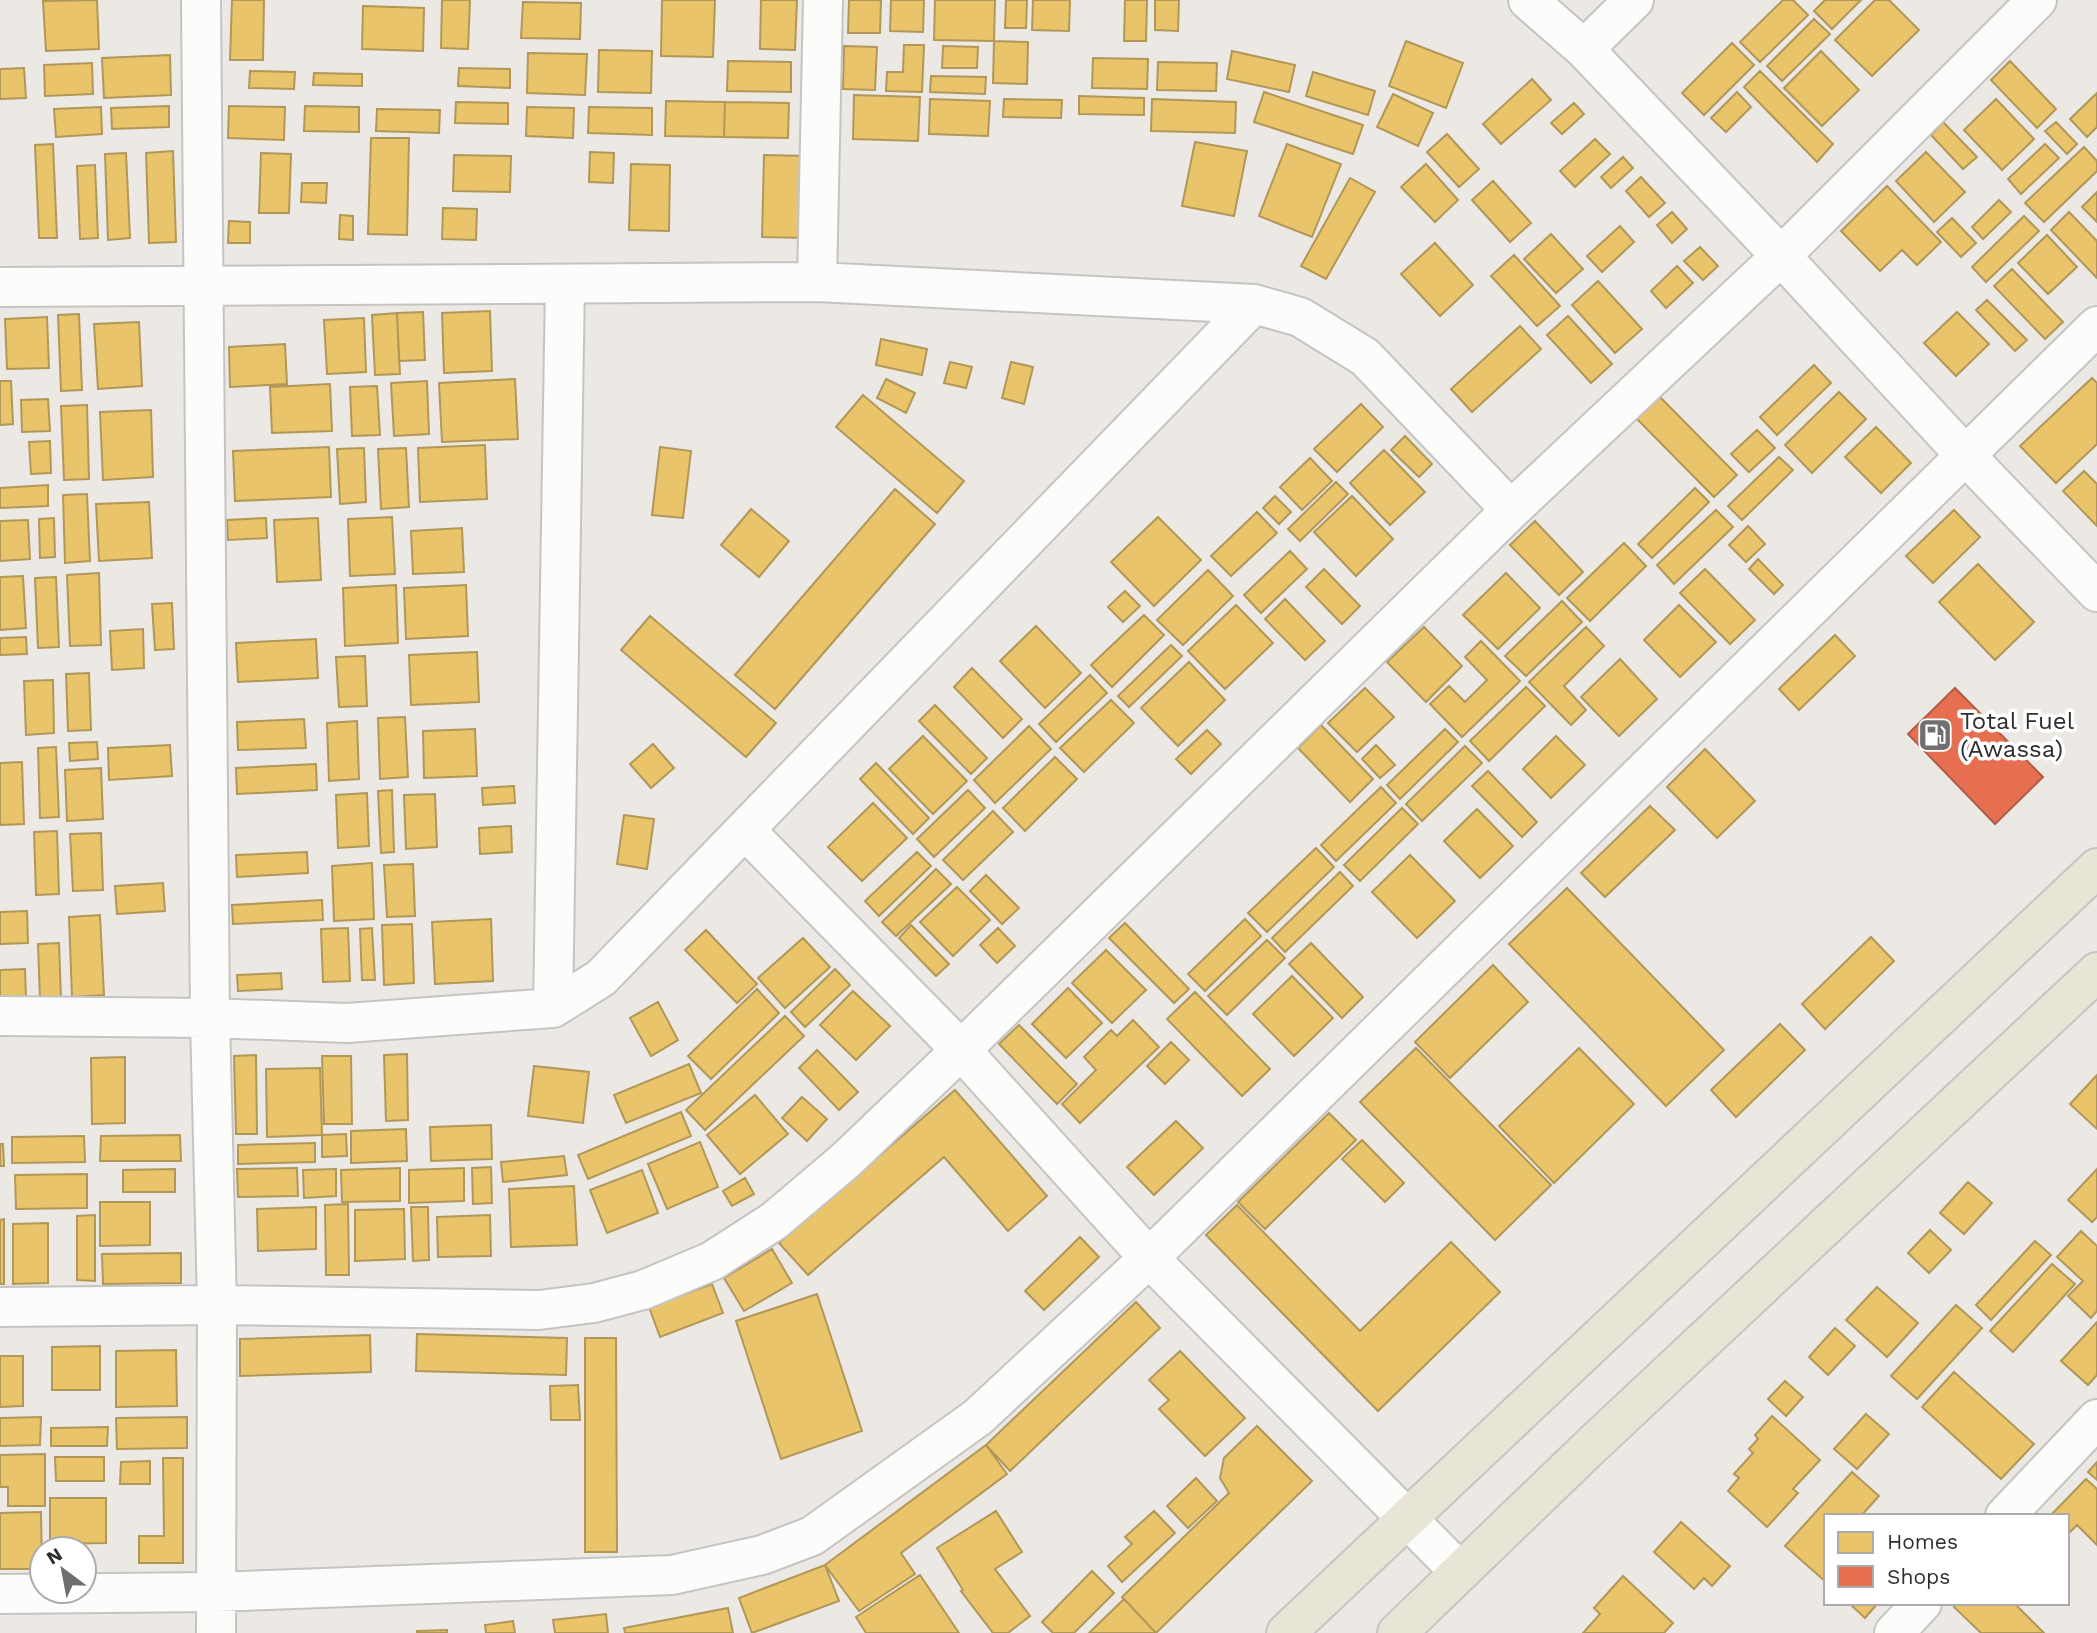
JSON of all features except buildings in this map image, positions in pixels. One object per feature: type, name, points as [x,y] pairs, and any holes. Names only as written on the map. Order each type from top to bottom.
[{"type":"main road","points":[[1286,1633],[2097,868]]},
{"type":"main road","points":[[1397,1633],[1621,1417],[2097,972]]},
{"type":"street","points":[[201,0],[211,1018],[217,1305],[216,1633]]},
{"type":"street","points":[[817,282],[823,0]]},
{"type":"street","points":[[1528,0],[1584,49],[2097,592]]},
{"type":"street","points":[[1584,49],[1634,0]]},
{"type":"street","points":[[0,1307],[217,1305],[539,1310],[594,1303],[643,1290],[712,1261],[774,1221],[846,1160],[1511,510],[1781,256],[2037,0]]},
{"type":"street","points":[[0,287],[817,282],[1254,304],[1300,317],[1365,357],[1511,510]]},
{"type":"street","points":[[554,1008],[565,284]]},
{"type":"street","points":[[0,1016],[211,1018],[347,1023],[554,1008],[601,978],[1254,304]]},
{"type":"street","points":[[0,1594],[216,1592],[672,1575],[762,1555],[812,1536],[978,1417],[1149,1258],[2097,326]]},
{"type":"street","points":[[745,830],[961,1050],[1149,1258],[1461,1572]]},
{"type":"street","points":[[2007,1514],[2097,1419]]},
{"type":"street","points":[[1894,1633],[1920,1605]]},
{"type":"place","name":"Total Fuel (Awassa)","points":[[1935,735]]}]
